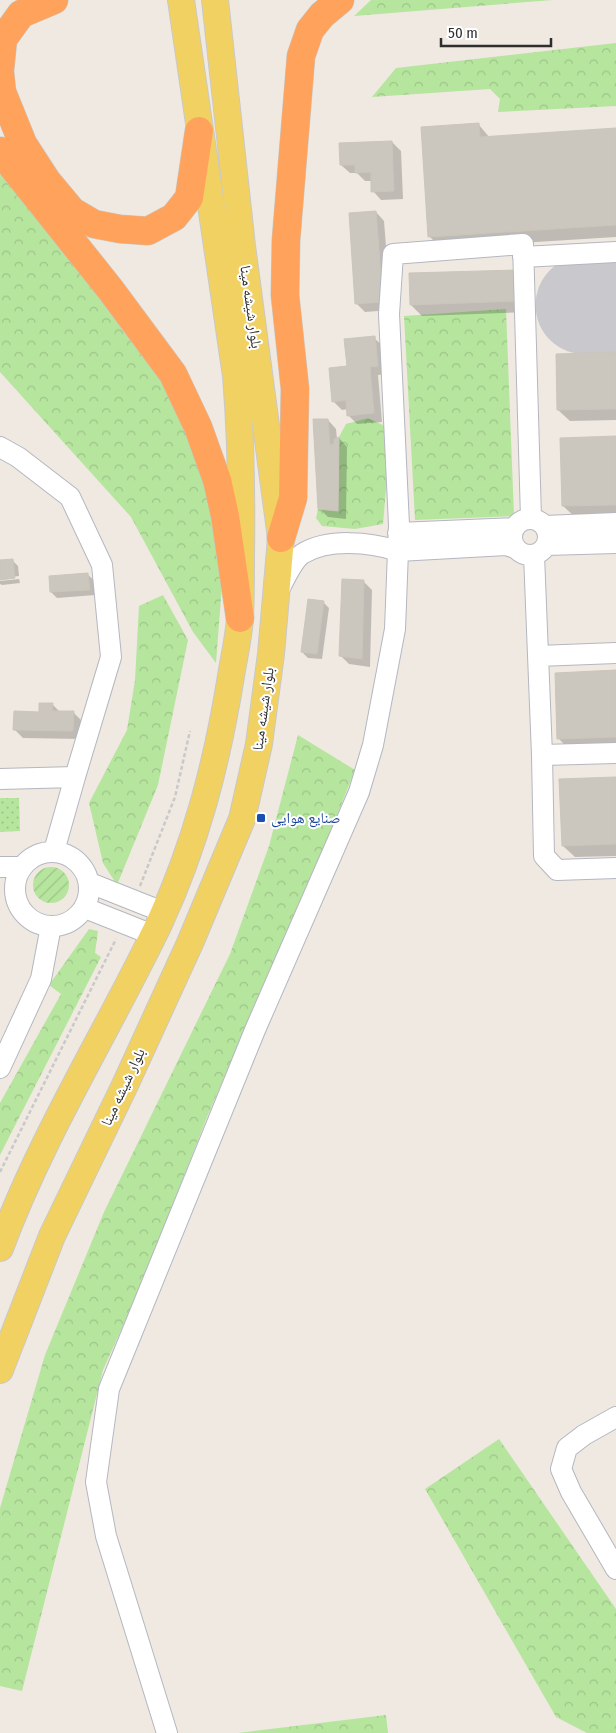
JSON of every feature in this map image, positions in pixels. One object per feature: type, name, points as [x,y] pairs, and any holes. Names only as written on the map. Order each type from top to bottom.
[{"type":"highway","points":[[0,69],[2,39],[21,14],[54,0]]},
{"type":"highway","points":[[281,538],[293,498],[296,389],[285,295],[286,240],[302,56],[310,30],[322,15],[340,0]]},
{"type":"highway","points":[[0,73],[2,92],[23,144],[47,181],[72,211],[94,224],[120,229],[148,231],[174,217],[189,198],[199,131]]},
{"type":"highway","points":[[0,151],[110,288],[173,374],[198,427],[217,480],[225,516],[240,618]]},
{"type":"main road","name":"بلوار شیشه مینا","points":[[0,1248],[13,1212],[158,923],[187,856],[209,788],[227,703],[240,618],[241,437],[236,376],[181,0]]},
{"type":"main road","name":"بلوار شیشه مینا","points":[[0,1370],[52,1236],[125,1085],[190,943],[242,819],[259,744],[271,654],[281,538],[242,246],[215,0]]},
{"type":"street","points":[[167,1733],[106,1536],[96,1482],[109,1389],[255,1030],[359,792],[374,745],[395,630],[398,542],[389,314],[393,254],[522,244],[531,537],[542,755],[544,856],[557,870],[616,868]]},
{"type":"street","points":[[523,257],[616,252]]},
{"type":"street","points":[[0,447],[18,457],[70,497],[102,565],[111,657],[54,851]]},
{"type":"street","points":[[275,596],[287,574],[301,555],[325,544],[382,546],[398,542],[506,545],[531,537],[616,523]]},
{"type":"street","points":[[531,537],[616,543]]},
{"type":"street","points":[[538,656],[616,653]]},
{"type":"street","points":[[542,755],[616,753]]},
{"type":"street","points":[[0,779],[75,777]]},
{"type":"street","points":[[54,851],[66,854],[78,861],[86,871],[90,883],[89,896],[85,908],[76,918],[64,925],[39,924],[29,918],[21,910],[16,900],[14,889],[16,877],[21,867],[29,859],[41,853],[54,851]]},
{"type":"street","points":[[0,867],[21,867]]},
{"type":"street","points":[[90,883],[134,901],[158,923]]},
{"type":"street","points":[[85,908],[124,924],[158,923]]},
{"type":"street","points":[[0,1068],[41,979],[52,926]]},
{"type":"street","points":[[616,1417],[584,1435],[567,1448],[561,1469],[571,1492],[616,1569]]},
{"type":"path","points":[[134,901],[175,796],[190,731]]},
{"type":"path","points":[[0,1172],[124,924]]},
{"type":"green space","points":[[371,0],[553,0],[354,16]]},
{"type":"green space","points":[[616,43],[616,106],[498,112],[500,99],[490,89],[372,97],[396,68]]},
{"type":"green space","points":[[0,163],[149,354],[204,460],[222,585],[216,663],[193,632],[131,517],[0,372]]},
{"type":"green space","points":[[506,309],[514,516],[415,520],[404,316]]},
{"type":"green space","points":[[368,418],[387,427],[388,466],[383,524],[355,529],[322,526],[316,518],[318,509],[338,510],[339,437],[346,424]]},
{"type":"green space","points":[[163,595],[188,640],[158,785],[117,885],[103,863],[89,803],[127,730],[135,680],[139,606]]},
{"type":"green space","points":[[298,735],[355,770],[324,848],[207,1117],[141,1286],[103,1370],[22,1691],[0,1686],[0,1508],[45,1355],[104,1212],[230,954],[269,846]]},
{"type":"green space","points":[[0,798],[19,798],[20,831],[0,832]]},
{"type":"green space","points":[[51,867],[64,872],[69,885],[64,898],[51,903],[38,898],[33,885],[38,872]]},
{"type":"green space","points":[[89,929],[98,931],[95,953],[101,957],[0,1155],[0,1103],[61,994],[49,985]]},
{"type":"green space","points":[[499,1439],[616,1609],[616,1733],[587,1733],[556,1717],[425,1489]]},
{"type":"green space","points":[[386,1715],[388,1733],[238,1733]]},
{"type":"building","points":[[479,123],[480,137],[616,128],[616,225],[428,237],[421,127]]},
{"type":"building","points":[[392,141],[394,191],[371,192],[371,172],[355,173],[355,165],[340,165],[339,143]]},
{"type":"building","points":[[376,211],[383,302],[355,304],[349,213]]},
{"type":"building","points":[[517,270],[518,301],[410,305],[409,273]]},
{"type":"building","points":[[375,336],[378,366],[370,367],[374,413],[347,416],[346,400],[332,402],[329,368],[347,366],[344,339]]},
{"type":"building","points":[[616,352],[616,409],[557,410],[556,354]]},
{"type":"building","points":[[313,419],[328,419],[330,445],[334,444],[334,439],[339,437],[338,511],[318,509]]},
{"type":"building","points":[[616,436],[616,505],[562,506],[560,438]]},
{"type":"building","points":[[13,559],[15,578],[0,580],[0,560]]},
{"type":"building","points":[[88,573],[90,590],[50,592],[49,576]]},
{"type":"building","points":[[342,579],[364,580],[362,659],[339,656]]},
{"type":"building","points":[[308,599],[324,601],[317,654],[301,652]]},
{"type":"building","points":[[616,670],[616,737],[557,739],[555,673]]},
{"type":"building","points":[[39,703],[53,703],[52,711],[74,711],[73,731],[13,730],[14,711],[39,712]]},
{"type":"building","points":[[616,777],[616,844],[562,846],[559,779]]},
{"type":"runway","points":[[585,305],[616,304]]},
{"type":"place","name":"صنایع هوایی","points":[[261,818]]}]
